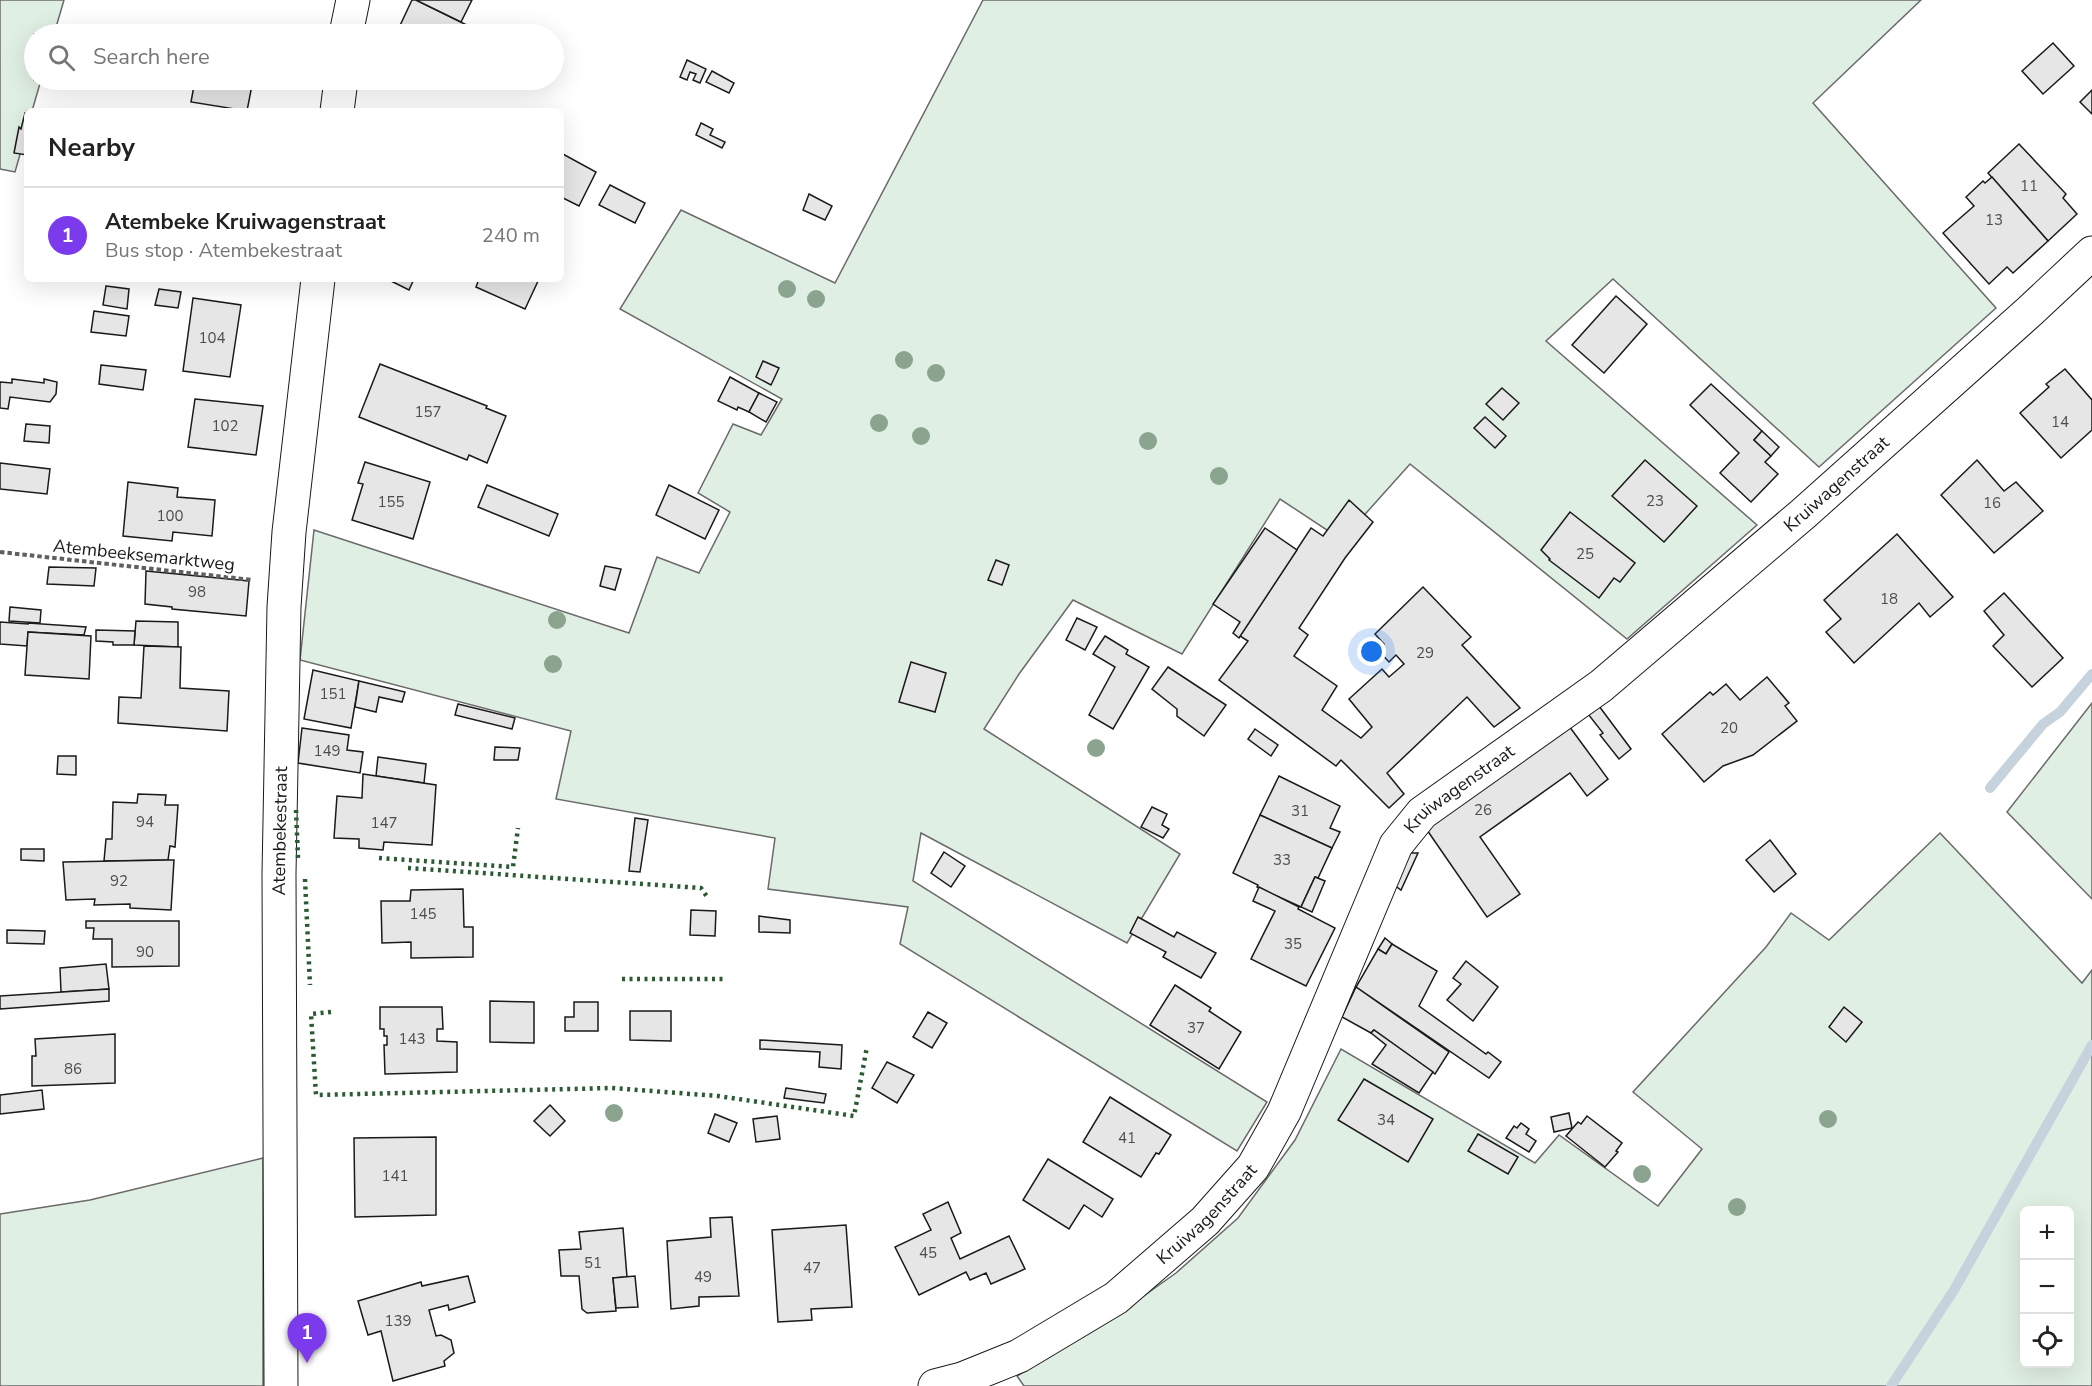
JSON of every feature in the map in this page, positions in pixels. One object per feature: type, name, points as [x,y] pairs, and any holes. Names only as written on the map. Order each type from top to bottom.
[{"type":"street","points":[[348,24],[353,0]]},
{"type":"street","points":[[337,108],[340,90]]},
{"type":"street","name":"Kruiwagenstraat","points":[[934,1386],[962,1379],[1019,1356],[1116,1298],[1205,1221],[1253,1167],[1284,1112],[1396,845],[1422,813],[1601,686],[1803,514],[2092,253]]},
{"type":"street","name":"Atembekestraat","points":[[281,1386],[279,874],[285,584],[318,282]]},
{"type":"path","name":"Atembeeksemarktweg","points":[[0,552],[285,584]]},
{"type":"green space","points":[[0,0],[64,0],[57,24],[24,24],[24,90],[38,90],[33,108],[24,108],[24,140],[15,172],[0,169]]},
{"type":"green space","points":[[983,0],[1921,0],[1813,103],[1996,308],[1819,467],[1613,279],[1546,341],[1757,525],[1627,639],[1410,464],[1342,540],[1280,499],[1182,654],[1073,600],[1019,674],[984,729],[1180,854],[1127,943],[921,833],[913,881],[1267,1102],[1237,1151],[900,944],[908,907],[768,889],[775,838],[556,799],[571,731],[300,660],[314,530],[629,633],[657,557],[699,573],[730,512],[698,493],[733,424],[761,435],[782,399],[620,309],[681,210],[835,283]]},
{"type":"green space","points":[[2092,703],[2092,899],[2007,812]]},
{"type":"green space","points":[[1940,833],[2082,983],[2092,970],[2092,1386],[1024,1386],[1017,1376],[1118,1314],[1176,1273],[1238,1218],[1295,1140],[1341,1049],[1535,1163],[1559,1135],[1658,1206],[1702,1149],[1633,1092],[1766,947],[1791,913],[1829,940]]},
{"type":"green space","points":[[263,1158],[263,1386],[0,1386],[0,1214],[90,1200]]},
{"type":"building","points":[[412,0],[416,0],[465,24],[401,24]]},
{"type":"building","points":[[416,0],[472,0],[461,22]]},
{"type":"building","points":[[2053,43],[2074,66],[2043,94],[2022,71]]},
{"type":"building","points":[[687,60],[706,69],[700,83],[693,80],[696,74],[690,72],[687,80],[680,77]]},
{"type":"building","points":[[712,71],[734,83],[729,93],[706,82]]},
{"type":"building","points":[[193,90],[251,90],[248,108],[228,108],[191,102]]},
{"type":"building","points":[[2092,90],[2092,114],[2080,102]]},
{"type":"building","points":[[24,117],[24,155],[14,153],[19,127],[21,129]]},
{"type":"building","points":[[701,123],[713,129],[710,135],[725,142],[722,148],[696,135]]},
{"type":"building","points":[[2019,144],[2066,194],[2063,198],[2077,214],[2048,241],[1988,173]]},
{"type":"building","points":[[564,155],[596,172],[579,206],[564,198]]},
{"type":"building","points":[[1992,177],[2048,241],[2013,273],[2007,267],[1989,284],[1943,233],[1974,206],[1966,197],[1983,181],[1985,183]]},
{"type":"building","points":[[610,185],[645,203],[635,223],[599,205]]},
{"type":"building","points":[[809,194],[832,206],[825,220],[803,210]]},
{"type":"building","points":[[393,282],[413,282],[409,290]]},
{"type":"building","points":[[478,282],[538,282],[525,309],[476,287]]},
{"type":"building","points":[[106,286],[129,289],[127,309],[103,305]]},
{"type":"building","points":[[159,289],[181,292],[178,308],[155,305]]},
{"type":"building","points":[[1616,296],[1647,324],[1604,373],[1572,345]]},
{"type":"building","points":[[193,298],[241,305],[230,377],[183,371]]},
{"type":"building","points":[[94,311],[129,316],[126,336],[91,332]]},
{"type":"building","points":[[763,361],[779,368],[771,385],[756,377]]},
{"type":"building","points":[[380,364],[487,406],[486,408],[506,416],[487,463],[469,455],[467,460],[359,417]]},
{"type":"building","points":[[101,365],[146,370],[143,390],[99,384]]},
{"type":"building","points":[[2065,369],[2092,400],[2092,430],[2061,458],[2020,413],[2049,387],[2046,384]]},
{"type":"building","points":[[730,377],[759,393],[749,412],[738,407],[737,410],[718,401]]},
{"type":"building","points":[[12,379],[44,383],[44,379],[57,382],[56,394],[50,402],[10,397],[8,409],[0,408],[0,382],[12,383]]},
{"type":"building","points":[[1711,384],[1762,431],[1754,440],[1771,456],[1765,462],[1778,474],[1751,502],[1720,473],[1739,453],[1690,405]]},
{"type":"building","points":[[1502,388],[1519,403],[1503,420],[1486,404]]},
{"type":"building","points":[[759,393],[777,402],[766,422],[749,412]]},
{"type":"building","points":[[195,399],[263,406],[256,455],[188,447]]},
{"type":"building","points":[[1485,417],[1506,436],[1495,448],[1474,428]]},
{"type":"building","points":[[26,424],[50,426],[49,443],[24,441]]},
{"type":"building","points":[[1762,431],[1779,447],[1771,456],[1754,440]]},
{"type":"building","points":[[1645,460],[1697,506],[1664,542],[1612,496]]},
{"type":"building","points":[[1977,460],[2004,491],[2016,482],[2043,511],[1994,553],[1941,495]]},
{"type":"building","points":[[365,462],[430,482],[413,539],[352,520],[363,484],[358,483]]},
{"type":"building","points":[[0,463],[50,469],[47,494],[0,489]]},
{"type":"building","points":[[128,482],[178,488],[177,497],[215,500],[212,536],[173,532],[172,541],[123,536]]},
{"type":"building","points":[[487,485],[558,514],[549,536],[478,507]]},
{"type":"building","points":[[669,485],[719,510],[705,539],[656,515]]},
{"type":"building","points":[[1349,500],[1373,522],[1345,558],[1299,628],[1308,635],[1294,656],[1337,686],[1322,710],[1361,738],[1372,727],[1349,699],[1382,669],[1389,677],[1404,664],[1396,655],[1389,662],[1378,650],[1384,644],[1375,634],[1423,587],[1471,637],[1462,645],[1520,708],[1494,727],[1467,697],[1387,773],[1404,794],[1389,808],[1341,760],[1336,766],[1219,680],[1248,641],[1240,636],[1311,528],[1323,536]]},
{"type":"building","points":[[1570,512],[1635,563],[1620,582],[1614,578],[1599,598],[1549,560],[1541,550]]},
{"type":"building","points":[[1265,528],[1297,550],[1239,638],[1233,633],[1240,622],[1213,604]]},
{"type":"building","points":[[1897,534],[1953,597],[1930,617],[1919,603],[1854,663],[1826,632],[1841,619],[1824,600]]},
{"type":"building","points":[[996,560],[1009,565],[1002,585],[988,580]]},
{"type":"building","points":[[605,566],[621,569],[615,590],[600,586]]},
{"type":"building","points":[[49,567],[96,568],[94,586],[47,584]]},
{"type":"building","points":[[146,571],[249,581],[246,616],[145,604]]},
{"type":"building","points":[[2004,593],[2063,658],[2032,687],[1993,646],[2004,635],[1984,611]]},
{"type":"building","points":[[10,607],[41,610],[40,623],[9,621]]},
{"type":"building","points":[[1077,618],[1097,627],[1085,650],[1066,640]]},
{"type":"building","points":[[136,621],[178,622],[178,647],[134,645]]},
{"type":"building","points":[[0,622],[86,627],[84,635],[28,632],[27,646],[0,644]]},
{"type":"building","points":[[96,630],[135,631],[134,645],[113,645],[113,642],[96,641]]},
{"type":"building","points":[[28,632],[91,636],[89,679],[25,675]]},
{"type":"building","points":[[1105,636],[1128,650],[1126,654],[1149,667],[1113,729],[1089,715],[1115,667],[1093,654]]},
{"type":"building","points":[[144,646],[181,647],[180,688],[229,691],[227,731],[118,723],[119,697],[141,698]]},
{"type":"building","points":[[911,662],[946,673],[935,712],[899,702]]},
{"type":"building","points":[[1168,667],[1226,705],[1204,736],[1177,716],[1177,709],[1152,689]]},
{"type":"building","points":[[313,670],[359,681],[351,728],[304,719]]},
{"type":"building","points":[[1767,677],[1789,703],[1785,706],[1797,721],[1753,755],[1723,766],[1704,782],[1662,734],[1710,692],[1713,695],[1726,684],[1740,700]]},
{"type":"building","points":[[359,681],[405,692],[402,702],[379,697],[376,712],[355,707]]},
{"type":"building","points":[[458,704],[515,718],[512,729],[455,715]]},
{"type":"building","points":[[1599,706],[1631,749],[1619,759],[1600,735],[1603,733],[1588,714]]},
{"type":"building","points":[[1569,726],[1608,779],[1587,796],[1570,773],[1480,837],[1520,894],[1487,917],[1427,830],[1428,825]]},
{"type":"building","points":[[302,728],[349,735],[347,750],[363,752],[360,773],[298,763]]},
{"type":"building","points":[[1255,729],[1278,745],[1271,756],[1248,739]]},
{"type":"building","points":[[495,747],[520,748],[518,760],[494,760]]},
{"type":"building","points":[[58,756],[76,756],[76,775],[57,774]]},
{"type":"building","points":[[378,757],[426,764],[424,783],[376,776]]},
{"type":"building","points":[[363,774],[436,785],[432,845],[384,842],[383,850],[359,848],[359,839],[334,838],[337,796],[362,798]]},
{"type":"building","points":[[1279,776],[1340,806],[1330,828],[1340,832],[1332,848],[1260,815]]},
{"type":"building","points":[[138,794],[166,795],[165,805],[178,805],[175,847],[170,846],[168,860],[104,861],[106,839],[112,839],[113,802],[137,803]]},
{"type":"building","points":[[1152,807],[1167,814],[1162,825],[1169,829],[1163,838],[1141,827]]},
{"type":"building","points":[[1260,815],[1332,848],[1301,907],[1233,873]]},
{"type":"building","points":[[635,818],[648,820],[640,872],[629,871]]},
{"type":"building","points":[[1770,840],[1796,874],[1774,892],[1746,860]]},
{"type":"building","points":[[21,849],[44,849],[44,861],[21,860]]},
{"type":"building","points":[[944,852],[965,866],[951,887],[931,873]]},
{"type":"building","points":[[1406,853],[1418,853],[1401,890],[1394,885]]},
{"type":"building","points":[[174,860],[171,910],[130,908],[130,904],[94,905],[95,899],[66,900],[63,862]]},
{"type":"building","points":[[1315,877],[1325,881],[1312,912],[1301,907]]},
{"type":"building","points":[[1259,887],[1335,928],[1306,986],[1251,959],[1275,911],[1253,901]]},
{"type":"building","points":[[463,889],[464,927],[473,927],[473,957],[411,958],[411,942],[382,943],[381,901],[410,901],[411,890]]},
{"type":"building","points":[[691,910],[716,911],[715,936],[690,935]]},
{"type":"building","points":[[759,916],[790,920],[790,933],[759,932]]},
{"type":"building","points":[[1138,917],[1174,937],[1177,932],[1216,953],[1201,978],[1163,957],[1166,952],[1130,933]]},
{"type":"building","points":[[86,921],[179,921],[179,966],[112,967],[112,939],[93,939],[94,928],[86,928]]},
{"type":"building","points":[[7,930],[45,931],[44,944],[7,943]]},
{"type":"building","points":[[1385,938],[1392,944],[1386,954],[1378,949]]},
{"type":"building","points":[[1392,944],[1437,971],[1419,1006],[1486,1054],[1488,1052],[1501,1062],[1489,1078],[1356,987],[1378,949],[1386,954]]},
{"type":"building","points":[[1466,961],[1498,987],[1473,1021],[1447,1000],[1461,984],[1453,978]]},
{"type":"building","points":[[106,964],[109,989],[61,992],[60,968]]},
{"type":"building","points":[[1175,985],[1211,1008],[1209,1011],[1241,1032],[1219,1069],[1150,1025]]},
{"type":"building","points":[[1356,987],[1449,1052],[1435,1074],[1374,1030],[1371,1033],[1342,1017]]},
{"type":"building","points":[[109,989],[109,1001],[0,1009],[0,996]]},
{"type":"building","points":[[490,1001],[534,1002],[534,1043],[490,1042]]},
{"type":"building","points":[[574,1002],[598,1002],[598,1031],[565,1031],[565,1017],[574,1017]]},
{"type":"building","points":[[380,1007],[442,1007],[443,1029],[437,1029],[437,1041],[457,1042],[457,1072],[385,1074],[384,1045],[387,1045],[387,1036],[384,1036],[384,1029],[380,1029]]},
{"type":"building","points":[[1844,1007],[1862,1022],[1846,1042],[1829,1027]]},
{"type":"building","points":[[630,1011],[671,1011],[671,1041],[630,1040]]},
{"type":"building","points":[[928,1012],[947,1023],[932,1048],[913,1037]]},
{"type":"building","points":[[1374,1030],[1433,1072],[1419,1093],[1372,1064],[1386,1045],[1371,1033]]},
{"type":"building","points":[[115,1034],[115,1083],[32,1086],[32,1056],[36,1056],[35,1039]]},
{"type":"building","points":[[760,1040],[842,1045],[841,1069],[819,1067],[820,1052],[760,1049]]},
{"type":"building","points":[[887,1062],[914,1075],[897,1103],[872,1088]]},
{"type":"building","points":[[1364,1079],[1433,1119],[1408,1162],[1338,1120]]},
{"type":"building","points":[[786,1088],[826,1094],[824,1103],[784,1098]]},
{"type":"building","points":[[42,1090],[44,1109],[0,1114],[0,1095]]},
{"type":"building","points":[[1110,1097],[1171,1135],[1141,1177],[1083,1142]]},
{"type":"building","points":[[550,1105],[565,1121],[550,1136],[534,1121]]},
{"type":"building","points":[[1569,1113],[1572,1128],[1554,1132],[1551,1117]]},
{"type":"building","points":[[715,1114],[737,1123],[729,1142],[708,1133]]},
{"type":"building","points":[[777,1116],[780,1139],[756,1142],[753,1119]]},
{"type":"building","points":[[1587,1116],[1622,1143],[1616,1151],[1618,1152],[1605,1167],[1566,1136],[1578,1122],[1581,1124]]},
{"type":"building","points":[[1521,1123],[1529,1129],[1526,1134],[1536,1141],[1529,1152],[1506,1138],[1514,1126],[1517,1128]]},
{"type":"building","points":[[1478,1134],[1518,1157],[1508,1174],[1468,1151]]},
{"type":"building","points":[[436,1137],[436,1215],[355,1217],[354,1138]]},
{"type":"building","points":[[1048,1159],[1113,1199],[1102,1217],[1084,1205],[1069,1229],[1023,1200]]},
{"type":"building","points":[[948,1202],[961,1233],[951,1238],[960,1259],[1009,1236],[1025,1269],[991,1284],[986,1273],[970,1280],[966,1272],[919,1295],[895,1247],[931,1230],[923,1214]]},
{"type":"building","points":[[732,1217],[739,1296],[699,1297],[699,1306],[671,1309],[667,1241],[711,1237],[710,1218]]},
{"type":"building","points":[[846,1225],[852,1307],[811,1309],[812,1320],[778,1322],[772,1230]]},
{"type":"building","points":[[623,1228],[627,1277],[613,1278],[616,1311],[587,1313],[582,1309],[579,1276],[561,1276],[559,1250],[581,1249],[579,1232]]},
{"type":"building","points":[[468,1276],[475,1302],[449,1310],[448,1305],[429,1310],[436,1336],[441,1335],[451,1340],[454,1353],[444,1361],[445,1366],[393,1381],[381,1331],[368,1335],[358,1301],[421,1282],[422,1286]]},
{"type":"building","points":[[635,1276],[638,1307],[616,1308],[613,1278]]},
{"type":"waterway","points":[[1990,788],[2043,724],[2060,712],[2092,674]]},
{"type":"waterway","points":[[1891,1386],[1954,1290],[2092,1045]]},
{"type":"hedge","points":[[296,810],[298,858]]},
{"type":"hedge","points":[[379,858],[513,867],[518,828]]},
{"type":"hedge","points":[[408,868],[701,888],[708,898]]},
{"type":"hedge","points":[[305,879],[310,985]]},
{"type":"hedge","points":[[622,979],[726,979]]},
{"type":"hedge","points":[[331,1012],[311,1014],[316,1095],[612,1088],[718,1096],[854,1116],[867,1047]]},
{"type":"place","name":"Atembeke Kruiwagenstraat","points":[[307,1363]]}]
